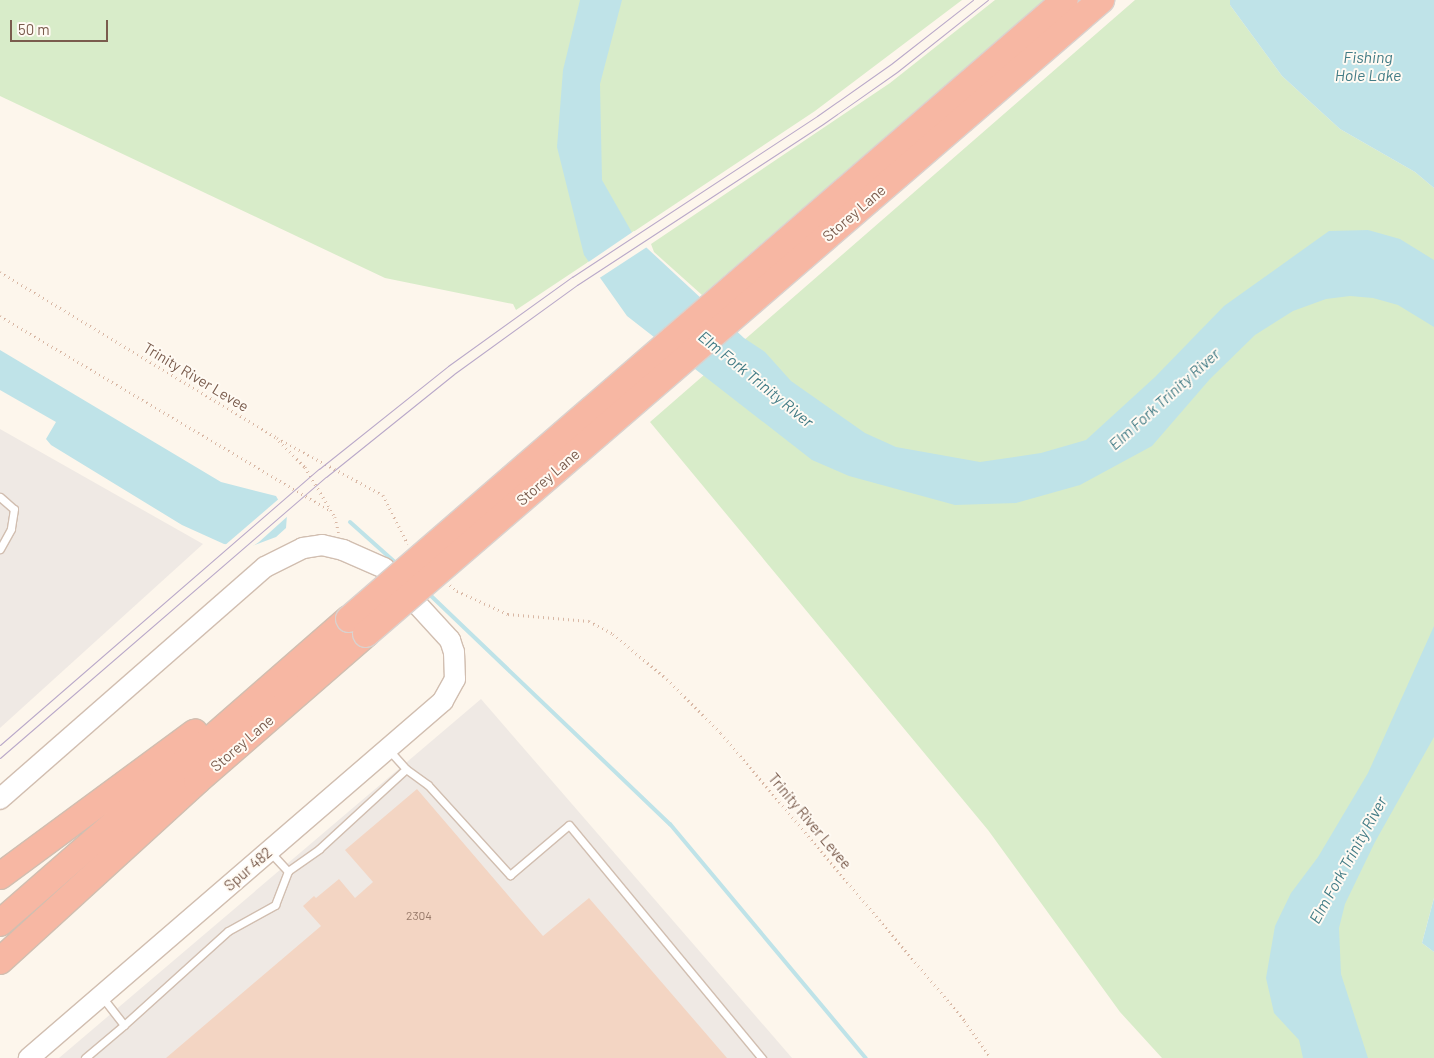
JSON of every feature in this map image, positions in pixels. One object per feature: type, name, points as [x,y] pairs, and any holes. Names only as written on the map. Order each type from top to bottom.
[{"type":"highway","name":"Storey Lane","points":[[0,961],[197,781],[358,626],[1065,0]]},
{"type":"highway","name":"Storey Lane","points":[[0,923],[301,660],[358,626],[1101,0]]},
{"type":"highway","points":[[0,876],[191,734],[301,660]]},
{"type":"main road","points":[[3,794],[266,567],[303,548],[322,545],[343,550]]},
{"type":"main road","name":"Spur 482","points":[[29,1058],[443,701],[456,672],[450,640],[384,568],[343,550]]},
{"type":"lane","points":[[0,497],[14,509],[11,529],[0,549]]},
{"type":"lane","points":[[387,748],[406,769],[428,786],[510,874],[569,825],[762,1058]]},
{"type":"lane","points":[[85,1058],[228,931],[275,905],[288,872],[319,849],[406,769]]},
{"type":"lane","points":[[269,851],[288,872]]},
{"type":"lane","points":[[102,997],[124,1025]]},
{"type":"path","name":"Trinity River Levee","points":[[0,272],[277,438],[383,495],[408,544],[414,550]]},
{"type":"path","points":[[0,316],[331,511]]},
{"type":"path","points":[[277,438],[305,466],[331,511],[343,550]]},
{"type":"path","name":"Trinity River Levee","points":[[443,577],[457,591],[508,614],[589,621],[613,634],[667,678],[720,733],[965,1020],[991,1058]]},
{"type":"shaded area","points":[[0,429],[203,544],[0,728]]},
{"type":"shaded area","points":[[481,699],[792,1058],[59,1058]]},
{"type":"green space","points":[[0,0],[962,0],[815,111],[516,310],[513,304],[385,278],[0,96]]},
{"type":"green space","points":[[995,0],[1044,0],[702,295],[654,252],[651,244],[890,83]]},
{"type":"green space","points":[[1135,0],[1230,0],[1230,5],[1282,76],[1340,129],[1415,172],[1434,188],[1434,898],[1422,943],[1434,952],[1434,1058],[1162,1058],[1120,1012],[988,830],[650,422]]},
{"type":"water","name":"Elm Fork Trinity River","points":[[580,0],[622,0],[600,84],[602,180],[634,236],[744,338],[765,352],[791,381],[865,433],[896,447],[980,462],[1041,453],[1086,440],[1155,377],[1224,306],[1329,231],[1368,230],[1400,239],[1434,260],[1434,327],[1398,305],[1373,298],[1350,296],[1326,299],[1293,311],[1255,335],[1210,379],[1152,446],[1080,485],[1016,503],[955,505],[849,476],[812,460],[627,316],[584,255],[557,147],[563,70]]},
{"type":"water","name":"Fishing Hole Lake","points":[[1230,0],[1434,0],[1434,188],[1415,172],[1340,129],[1282,76],[1230,5]]},
{"type":"water","points":[[0,350],[221,482],[276,496],[287,515],[286,528],[276,537],[249,547],[224,544],[182,525],[51,445],[46,439],[56,422],[0,390]]},
{"type":"water","name":"Elm Fork Trinity River","points":[[1434,626],[1434,737],[1375,842],[1345,904],[1339,928],[1341,974],[1368,1058],[1303,1058],[1299,1040],[1274,1013],[1266,978],[1275,926],[1291,893],[1318,857],[1368,773]]},
{"type":"water","points":[[1434,898],[1434,952],[1422,943]]},
{"type":"pier","points":[[634,231],[650,245],[598,279],[587,263]]},
{"type":"pier","points":[[281,497],[289,515],[259,542],[249,549],[224,546]]},
{"type":"building","points":[[417,789],[543,936],[589,898],[727,1058],[166,1058],[321,926],[303,906],[314,896],[316,898],[339,879],[355,898],[373,882],[345,850]]},
{"type":"waterway","points":[[350,522],[397,564]]},
{"type":"waterway","points":[[428,593],[670,824],[866,1058]]},
{"type":"tram line","points":[[0,745],[319,469],[448,366],[572,277],[817,116],[891,64],[973,0]]},
{"type":"tram line","points":[[0,758],[326,477],[454,374],[577,285],[823,124],[897,72],[988,0]]}]
